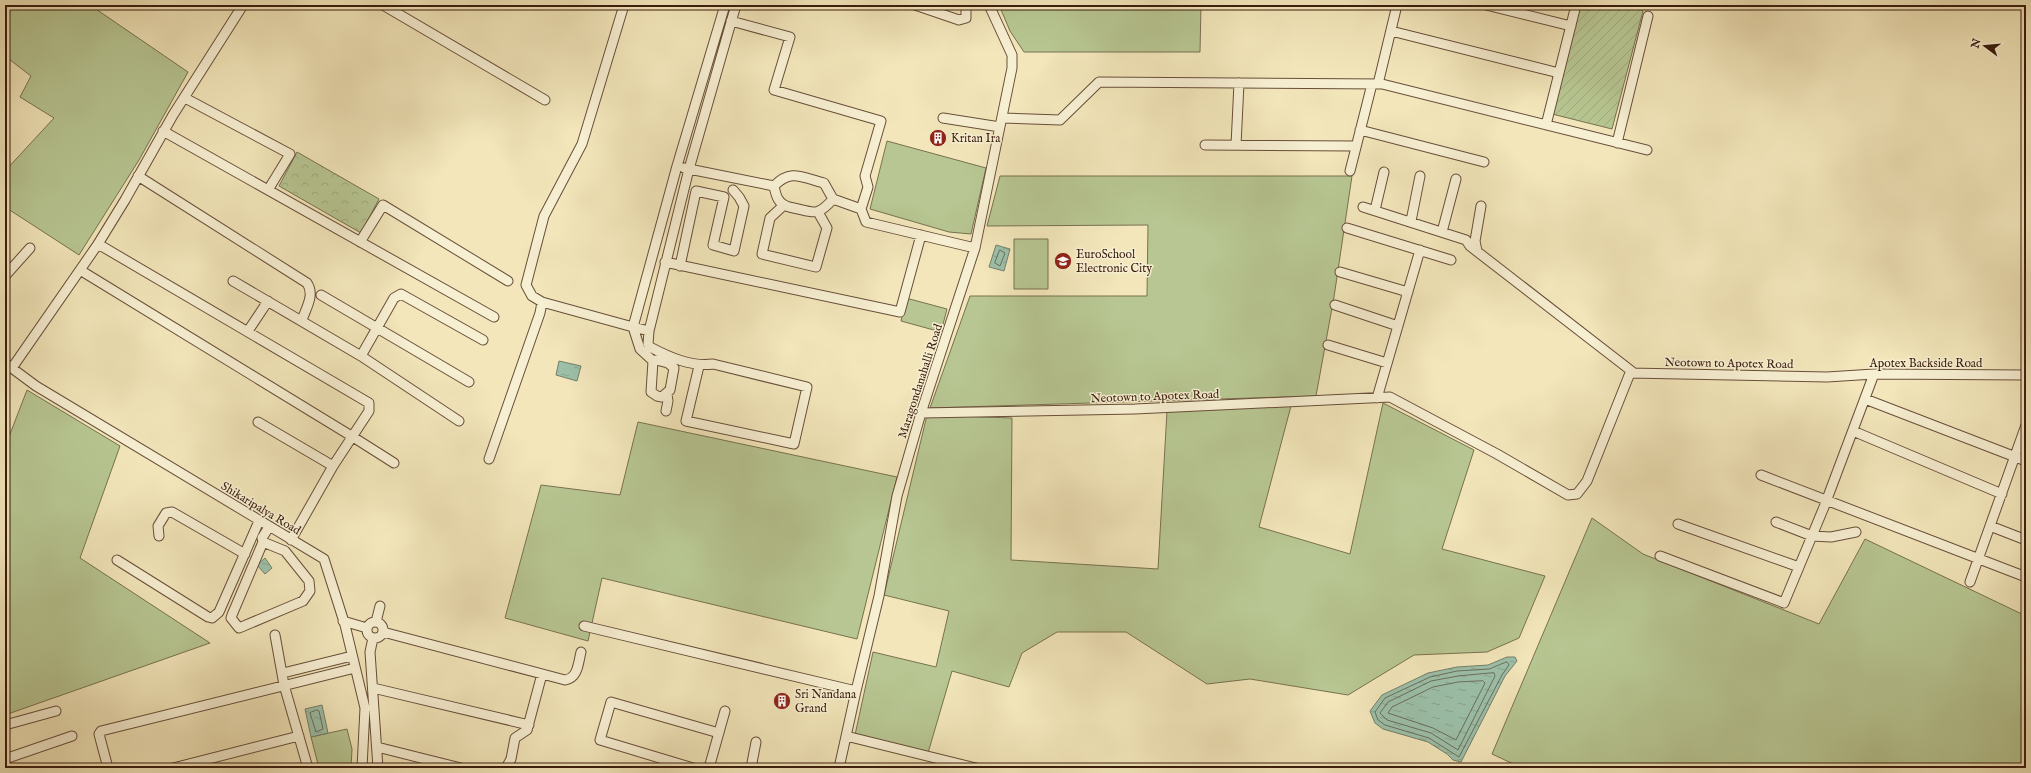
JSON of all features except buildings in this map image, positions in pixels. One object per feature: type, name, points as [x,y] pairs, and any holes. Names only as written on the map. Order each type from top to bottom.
[{"type":"street","points":[[8,365],[98,244],[163,131],[243,5]]},
{"type":"street","points":[[383,5],[545,100]]},
{"type":"street","points":[[624,5],[582,144],[544,216],[526,285],[532,296],[542,302],[649,331]]},
{"type":"street","points":[[653,361],[651,392],[662,397],[670,390],[674,368],[668,363],[653,361],[640,349],[633,327],[677,166],[725,5]]},
{"type":"street","points":[[699,366],[686,421],[794,444],[806,387],[713,364],[699,366],[650,347],[648,344],[649,331],[665,262],[689,169],[736,5]]},
{"type":"street","points":[[916,5],[960,20],[966,18],[966,5]]},
{"type":"street","name":"Maragondanahalli Road","points":[[839,768],[879,596],[897,496],[921,413],[975,248],[1012,68],[1012,55],[988,5]]},
{"type":"street","points":[[1350,171],[1360,130],[1391,31],[1397,5]]},
{"type":"street","points":[[1486,5],[1571,26]]},
{"type":"street","points":[[1546,125],[1576,5]]},
{"type":"street","points":[[1617,143],[1648,16]]},
{"type":"street","points":[[731,21],[790,37],[774,90],[881,121],[865,176],[868,187],[861,209],[866,222],[975,248]]},
{"type":"street","points":[[1391,31],[1559,73]]},
{"type":"street","points":[[943,118],[1001,122],[1060,120],[1099,82],[1375,84],[1647,150]]},
{"type":"street","points":[[1236,145],[1239,84]]},
{"type":"street","points":[[185,98],[290,154],[268,190]]},
{"type":"street","points":[[1360,130],[1484,162]]},
{"type":"street","points":[[163,131],[494,317]]},
{"type":"street","points":[[1205,145],[1356,146]]},
{"type":"street","points":[[677,166],[774,186]]},
{"type":"street","points":[[1375,210],[1384,172]]},
{"type":"street","points":[[774,186],[782,178],[793,175],[824,183],[833,200],[861,209]]},
{"type":"street","points":[[138,176],[307,283],[310,288],[310,296],[302,320]]},
{"type":"street","points":[[1411,221],[1420,176]]},
{"type":"street","points":[[733,190],[744,206],[734,251],[713,245],[724,197],[733,190],[736,178]]},
{"type":"street","points":[[1442,232],[1456,179]]},
{"type":"street","points":[[774,186],[776,197],[784,206],[818,212],[823,211],[833,200]]},
{"type":"street","points":[[680,266],[696,191],[724,197]]},
{"type":"street","points":[[360,242],[383,205],[508,281]]},
{"type":"street","points":[[784,206],[770,218],[762,254],[816,267],[826,228],[818,212]]},
{"type":"street","points":[[1477,251],[1474,241],[1481,206]]},
{"type":"street","points":[[1363,207],[1411,221],[1466,240],[1470,246],[1632,373]]},
{"type":"street","points":[[1347,228],[1451,260]]},
{"type":"street","points":[[665,262],[900,312],[921,235]]},
{"type":"street","points":[[98,244],[369,403],[369,410],[333,466],[291,540]]},
{"type":"street","points":[[5,276],[30,248]]},
{"type":"street","points":[[1377,398],[1420,250]]},
{"type":"street","points":[[80,270],[353,436],[394,464]]},
{"type":"street","points":[[1340,272],[1408,292]]},
{"type":"street","points":[[233,281],[302,320],[361,356],[459,421]]},
{"type":"street","points":[[361,356],[394,298],[401,294],[483,340]]},
{"type":"street","points":[[321,295],[469,382]]},
{"type":"street","points":[[248,331],[268,301]]},
{"type":"street","points":[[489,459],[540,313],[542,302]]},
{"type":"street","points":[[1335,305],[1398,326]]},
{"type":"street","points":[[1328,346],[1387,363]]},
{"type":"street","name":"Shikaripalya Road","points":[[8,365],[36,386],[324,559],[343,621],[365,708],[362,768]]},
{"type":"street","name":"Neotown to Apotex Road","points":[[921,413],[1135,409],[1390,398],[1497,454],[1568,495],[1577,494],[1587,481],[1632,373],[1827,377]]},
{"type":"street","points":[[1660,556],[1784,603],[1827,500],[1874,374]]},
{"type":"street","name":"Apotex Backside Road","points":[[1827,377],[1874,374],[2026,376]]},
{"type":"street","points":[[666,411],[668,401],[667,394]]},
{"type":"street","points":[[1865,399],[2026,461]]},
{"type":"street","points":[[258,422],[333,466]]},
{"type":"street","points":[[1970,582],[2026,425]]},
{"type":"street","points":[[1853,431],[2002,494]]},
{"type":"street","points":[[1761,475],[2026,577]]},
{"type":"street","points":[[158,536],[158,524],[166,513],[172,512],[244,554]]},
{"type":"street","points":[[117,560],[208,617],[212,618],[219,612],[259,521]]},
{"type":"street","points":[[1776,522],[1812,536],[1831,538],[1856,532]]},
{"type":"street","points":[[1678,524],[1799,567]]},
{"type":"street","points":[[1990,526],[2026,540]]},
{"type":"street","points":[[265,542],[285,551],[309,581],[310,591],[304,601],[239,628],[231,618],[265,542],[272,528]]},
{"type":"street","points":[[376,622],[380,606]]},
{"type":"street","points":[[343,621],[367,628]]},
{"type":"street","points":[[376,622],[370,624],[367,628],[368,636],[378,638],[383,632]]},
{"type":"street","points":[[376,622],[382,627],[383,632]]},
{"type":"street","points":[[584,626],[856,691]]},
{"type":"street","points":[[383,632],[564,680],[570,679],[575,675],[581,652]]},
{"type":"street","points":[[274,635],[283,673],[284,685],[308,768]]},
{"type":"street","points":[[373,638],[370,652],[378,768]]},
{"type":"street","points":[[283,673],[352,656]]},
{"type":"street","points":[[108,768],[99,734],[101,731],[355,668]]},
{"type":"street","points":[[506,768],[511,759],[515,738],[525,732],[529,724],[542,674]]},
{"type":"street","points":[[373,688],[529,724]]},
{"type":"street","points":[[693,768],[600,740],[611,702],[719,733]]},
{"type":"street","points":[[709,768],[725,711]]},
{"type":"street","points":[[5,725],[56,712]]},
{"type":"street","points":[[5,759],[72,736]]},
{"type":"street","points":[[173,768],[299,736]]},
{"type":"street","points":[[846,736],[976,768]]},
{"type":"street","points":[[751,768],[756,742]]},
{"type":"street","points":[[377,748],[461,768]]},
{"type":"green space","points":[[5,5],[90,5],[188,72],[139,160],[79,255],[5,207],[5,171],[54,118],[20,97],[31,76],[5,56]]},
{"type":"green space","points":[[999,5],[1201,5],[1200,52],[1024,52],[1010,31]]},
{"type":"green space","points":[[1579,5],[1633,5],[1643,11],[1612,129],[1552,114]]},
{"type":"green space","points":[[887,141],[986,168],[971,234],[949,232],[870,209]]},
{"type":"green space","points":[[297,152],[379,199],[361,233],[279,186]]},
{"type":"green space","points":[[1000,176],[1352,176],[1334,297],[1316,396],[930,408],[970,296],[1147,296],[1148,225],[987,226]]},
{"type":"green space","points":[[1014,239],[1048,239],[1048,289],[1014,289]]},
{"type":"green space","points":[[906,298],[947,309],[941,332],[901,321]]},
{"type":"green space","points":[[27,390],[120,446],[80,558],[210,643],[5,715],[5,447]]},
{"type":"green space","points":[[1383,403],[1474,450],[1442,549],[1545,576],[1519,638],[1487,652],[1414,655],[1348,695],[1250,679],[1207,684],[1126,632],[1057,632],[1022,653],[1009,687],[952,671],[928,753],[855,735],[873,652],[936,667],[949,611],[884,595],[927,415],[1012,418],[1011,560],[1158,569],[1167,411],[1291,406],[1259,527],[1350,554]]},
{"type":"green space","points":[[638,422],[897,477],[857,639],[602,578],[588,641],[505,618],[541,485],[620,495]]},
{"type":"green space","points":[[1592,518],[1643,554],[1819,624],[1865,539],[2026,616],[2026,768],[1522,768],[1492,754]]},
{"type":"green space","points":[[347,729],[352,749],[351,768],[319,768],[311,737]]},
{"type":"water","points":[[996,245],[1010,249],[1004,271],[989,267]]},
{"type":"water","points":[[559,361],[581,366],[577,381],[556,375]]},
{"type":"water","points":[[265,558],[272,568],[265,574],[257,565]]},
{"type":"water","points":[[1507,657],[1515,657],[1517,661],[1505,676],[1461,762],[1453,760],[1447,754],[1428,742],[1383,729],[1375,723],[1370,711],[1382,695],[1428,673],[1457,667],[1488,665]]},
{"type":"water","points":[[322,705],[328,733],[311,737],[305,709]]},
{"type":"place","name":"Kritan Ira","points":[[938,138]]},
{"type":"place","name":"EuroSchool Electronic City","points":[[1063,261]]},
{"type":"place","name":"Sri Nandana Grand","points":[[782,701]]}]
